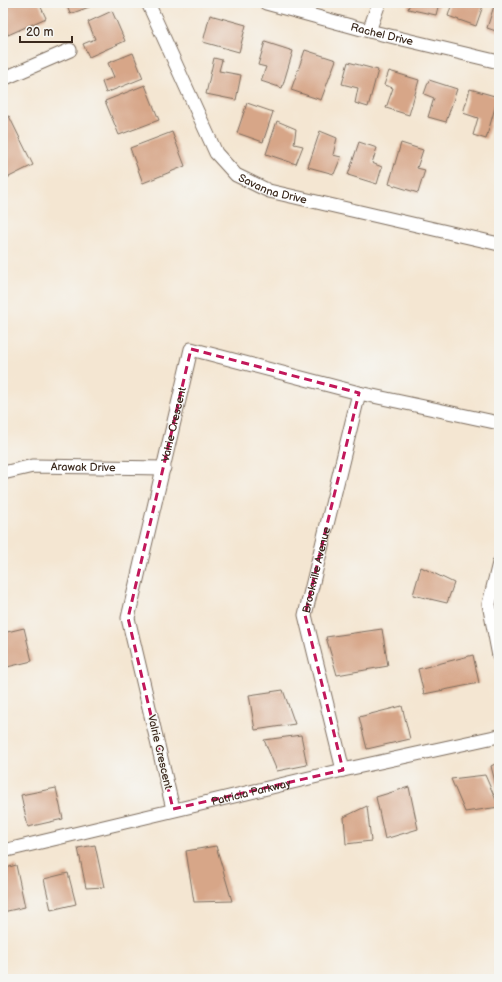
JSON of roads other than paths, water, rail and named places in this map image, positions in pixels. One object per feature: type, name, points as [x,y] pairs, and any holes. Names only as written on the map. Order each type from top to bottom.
[{"type":"street","name":"Savanna Drive","points":[[148,3],[216,152],[236,175],[269,191],[499,244]]},
{"type":"street","name":"Rachel Drive","points":[[266,3],[368,31],[499,62]]},
{"type":"street","points":[[368,31],[378,3]]},
{"type":"street","points":[[3,79],[70,50]]},
{"type":"street","name":"Valrie Crescent","points":[[173,809],[128,618],[191,349],[359,393],[499,423]]},
{"type":"street","name":"Brookville Avenue","points":[[343,770],[305,615],[359,393]]},
{"type":"street","name":"Arawak Drive","points":[[3,473],[33,466],[164,468]]},
{"type":"street","points":[[499,563],[488,604],[499,656]]},
{"type":"street","name":"Patricia Parkway","points":[[3,850],[173,809],[499,736]]}]
